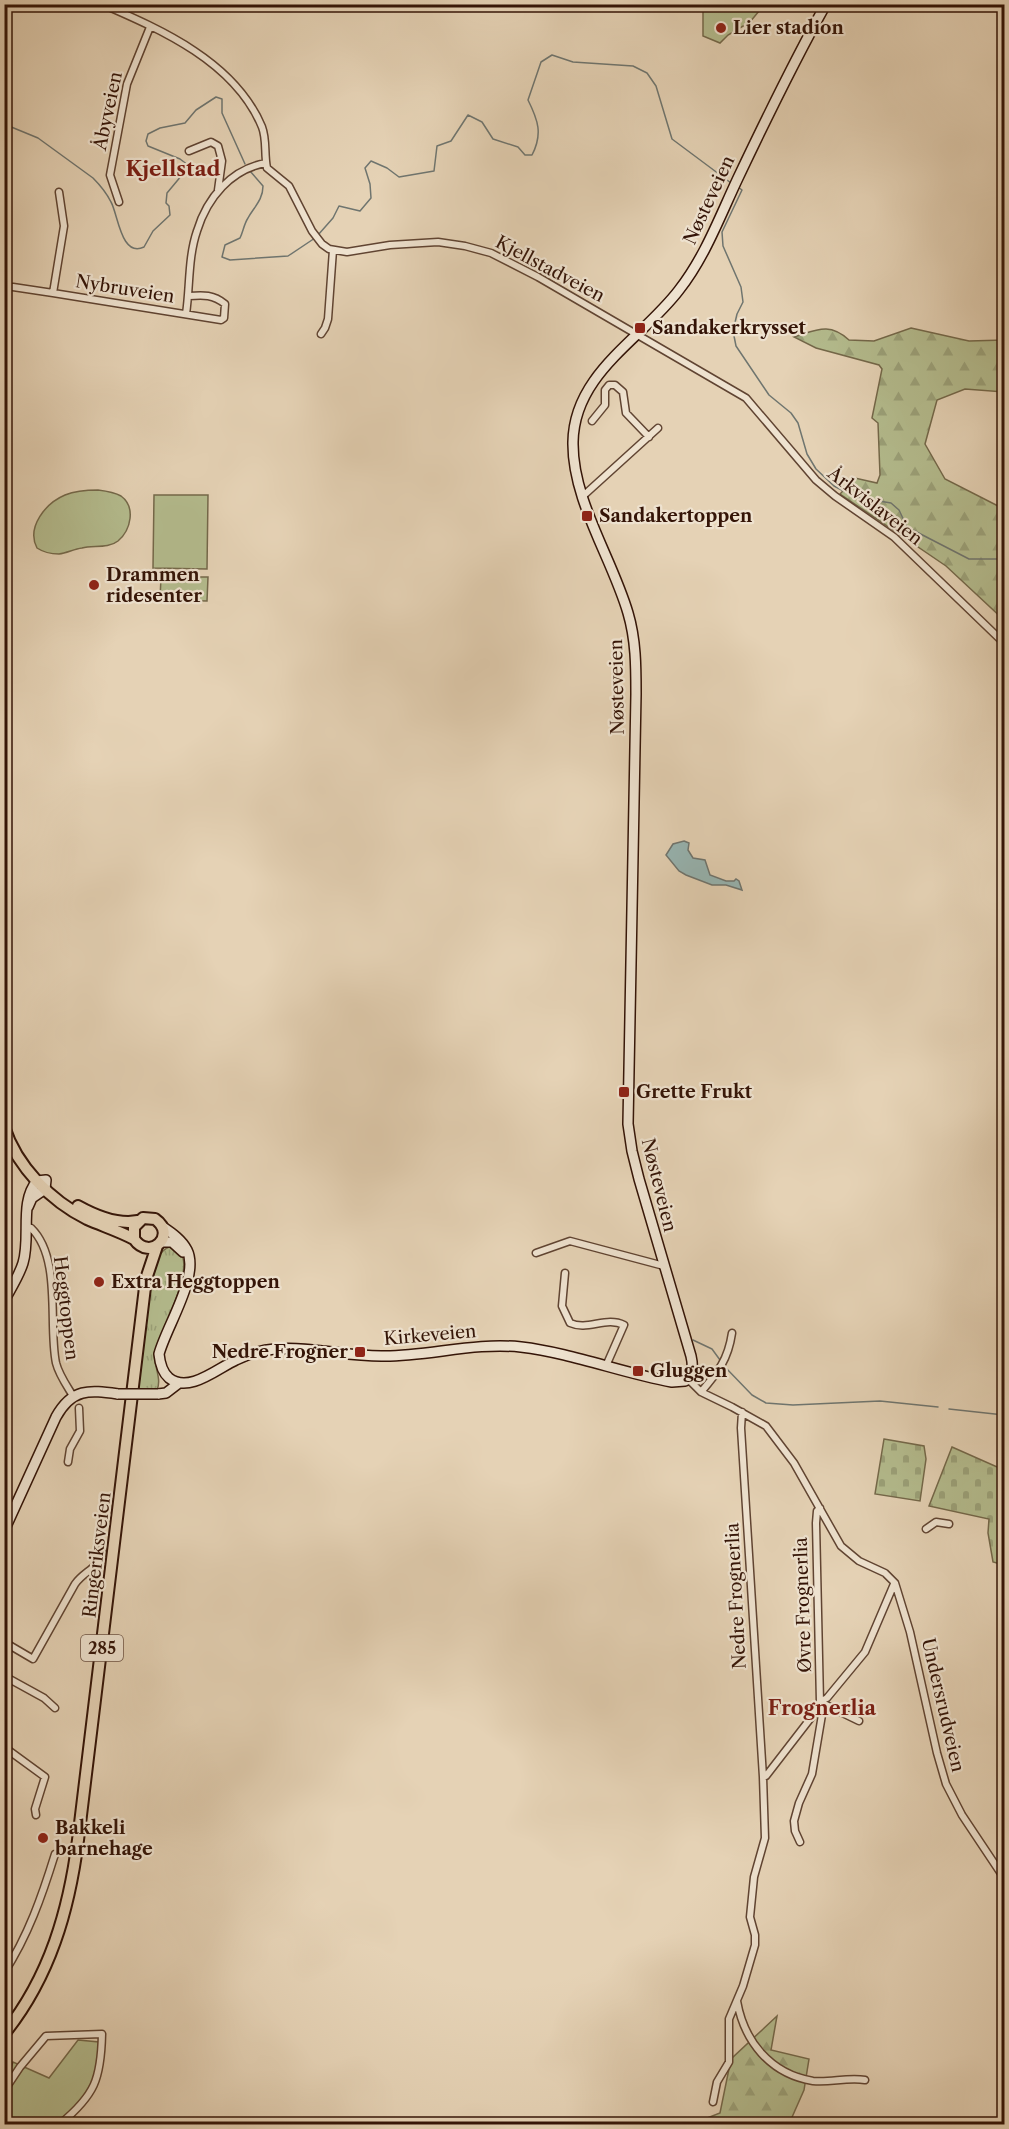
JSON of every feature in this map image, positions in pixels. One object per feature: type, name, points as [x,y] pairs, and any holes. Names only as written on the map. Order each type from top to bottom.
[{"type":"main road","name":"Nøsteveien","points":[[689,1376],[691,1356],[635,1165],[628,1124],[635,653],[629,614],[583,496],[573,448],[574,431],[579,411],[588,391],[603,369],[667,305],[689,278],[709,242],[783,84],[826,4]]},
{"type":"main road","points":[[4,1117],[43,1183],[90,1212],[121,1222],[151,1218],[158,1221],[182,1242],[189,1254],[188,1277],[159,1354],[161,1367],[168,1377],[179,1383]]},
{"type":"main road","points":[[4,1127],[15,1150],[59,1201],[80,1215],[150,1248],[159,1244],[176,1244],[188,1258]]},
{"type":"main road","points":[[4,1300],[23,1262],[29,1193],[43,1183]]},
{"type":"main road","name":"285","points":[[138,1221],[134,1229],[138,1242]]},
{"type":"main road","name":"285","points":[[159,1244],[164,1234],[163,1227]]},
{"type":"main road","name":"Ringeriksveien","points":[[138,1242],[147,1279]]},
{"type":"main road","name":"Ringeriksveien","points":[[4,2034],[23,2008],[43,1972],[58,1936],[70,1896],[147,1279],[159,1244]]},
{"type":"main road","name":"Kirkeveien","points":[[73,1396],[88,1391],[118,1394],[166,1393],[179,1383],[195,1381],[237,1359],[285,1348],[382,1357],[483,1346],[509,1346],[536,1349],[668,1382],[680,1383],[689,1376]]},
{"type":"main road","points":[[158,1394],[168,1377]]},
{"type":"main road","points":[[4,1531],[56,1417],[73,1396]]},
{"type":"main road","points":[[4,1456],[6,1480],[4,1502]]},
{"type":"street","points":[[102,4],[150,27],[205,58],[230,79],[262,126],[266,144],[266,163],[269,170],[289,186],[315,237],[325,247],[333,250],[328,319],[321,334]]},
{"type":"street","name":"Åbyveien","points":[[119,202],[110,175],[127,84],[150,27]]},
{"type":"street","points":[[189,151],[211,142],[218,146],[222,161],[218,190]]},
{"type":"street","name":"Nybruveien","points":[[13,287],[186,314],[197,230],[218,190],[242,171],[266,163]]},
{"type":"street","name":"Nybruveien","points":[[53,293],[64,226],[59,192]]},
{"type":"street","name":"Kjellstadveien","points":[[333,250],[347,252],[390,244],[430,242],[476,249],[512,262],[638,335]]},
{"type":"street","points":[[186,314],[221,320],[225,315],[225,304],[211,295],[188,296]]},
{"type":"street","name":"Årkvislaveien","points":[[638,335],[746,398],[816,480],[900,542],[1005,643]]},
{"type":"street","points":[[592,421],[605,405],[605,390],[609,385],[615,385],[623,392],[626,412],[649,437]]},
{"type":"street","points":[[583,496],[658,428]]},
{"type":"street","name":"Heggtoppen","points":[[27,1227],[38,1236],[46,1257],[54,1310],[57,1364],[73,1396]]},
{"type":"street","points":[[536,1253],[570,1241],[664,1266]]},
{"type":"street","points":[[565,1273],[562,1306],[570,1323],[580,1327],[610,1321],[624,1325],[606,1366]]},
{"type":"street","points":[[701,1392],[723,1364],[732,1333]]},
{"type":"street","points":[[689,1376],[701,1392],[760,1422],[773,1434],[794,1463],[845,1552],[879,1569],[895,1583],[866,1652],[763,1777]]},
{"type":"street","points":[[68,1462],[70,1449],[80,1431],[79,1408]]},
{"type":"street","name":"Nedre Frognerlia","points":[[713,2102],[717,2082],[729,2062],[729,2024],[755,1945],[750,1917],[754,1877],[765,1838],[741,1428],[742,1412]]},
{"type":"street","name":"Øvre Frognerlia","points":[[800,1842],[794,1821],[812,1774],[822,1703],[816,1523],[820,1508]]},
{"type":"street","points":[[926,1529],[936,1522],[949,1524]]},
{"type":"street","points":[[4,1642],[33,1659],[75,1584],[99,1562],[102,1553],[100,1550]]},
{"type":"street","name":"Undersrudveien","points":[[895,1583],[912,1639],[946,1784],[962,1815],[1005,1878]]},
{"type":"street","points":[[4,1676],[44,1698],[55,1708]]},
{"type":"street","points":[[822,1703],[859,1721]]},
{"type":"street","points":[[4,1747],[45,1777],[35,1809],[36,1815]]},
{"type":"street","points":[[4,1973],[26,1938],[55,1854]]},
{"type":"street","points":[[737,2000],[739,2014],[752,2040],[761,2055],[774,2066],[800,2078],[814,2081],[865,2080]]},
{"type":"street","points":[[4,2091],[43,2039],[53,2035],[102,2034],[99,2069],[94,2087],[84,2103],[60,2124]]},
{"type":"green space","name":"Lier stadion","points":[[703,4],[764,5],[750,22],[728,35],[720,43],[703,36]]},
{"type":"green space","points":[[911,328],[969,341],[1004,340],[1004,392],[965,389],[937,400],[925,444],[945,479],[1004,509],[1004,620],[946,566],[840,494],[855,478],[877,483],[880,475],[878,423],[872,418],[882,369],[879,365],[816,348],[794,337],[816,330],[829,329],[842,334],[849,340],[874,341]]},
{"type":"green space","points":[[98,490],[121,496],[129,506],[129,525],[118,541],[110,545],[86,547],[59,554],[37,548],[34,540],[36,524],[51,504],[69,494]]},
{"type":"green space","points":[[154,495],[208,495],[207,569],[153,568]]},
{"type":"green space","points":[[161,577],[208,577],[207,601],[160,600]]},
{"type":"green space","points":[[169,1247],[178,1251],[183,1258],[182,1278],[174,1305],[154,1353],[159,1381],[157,1390],[138,1392],[152,1273],[156,1261]]},
{"type":"green space","points":[[884,1439],[924,1446],[926,1459],[920,1501],[875,1494]]},
{"type":"green space","points":[[952,1447],[1004,1470],[1004,1565],[993,1562],[988,1533],[989,1519],[929,1506]]},
{"type":"green space","points":[[777,2016],[771,2050],[809,2059],[804,2090],[789,2124],[692,2124],[720,2113],[731,2059]]},
{"type":"green space","points":[[78,2040],[99,2042],[96,2074],[80,2104],[54,2124],[5,2124],[5,2086],[13,2062],[49,2078]]},
{"type":"water","points":[[684,841],[689,843],[688,850],[693,858],[705,860],[710,875],[726,881],[736,879],[742,890],[726,885],[712,885],[679,871],[666,855],[673,844]]},
{"type":"waterway","points":[[318,235],[333,218],[339,206],[360,211],[371,198],[365,168],[371,161],[387,168],[399,177],[434,171],[437,146],[451,141],[468,115],[482,122],[493,139],[518,147],[525,155],[532,155],[538,127],[528,100],[541,62],[552,55],[573,62],[633,66],[647,73],[656,86],[672,139],[731,183]]},
{"type":"waterway","points":[[4,124],[38,138],[93,178],[111,202],[125,241],[136,249],[144,247],[153,231],[170,215],[169,206],[166,203],[167,193],[188,165],[180,159],[148,146],[146,141],[148,134],[160,128],[185,123],[196,110],[216,97],[222,99],[222,113],[245,164]]},
{"type":"waterway","points":[[250,171],[263,186],[262,195],[247,220],[240,238],[225,245],[222,257],[230,260],[288,256],[315,238]]},
{"type":"waterway","points":[[738,187],[742,190],[722,232],[723,246],[741,287],[743,302],[733,331],[736,346],[769,395],[791,413],[798,423],[807,454],[816,469],[834,486],[855,497],[891,503],[899,510],[907,527],[969,559],[1004,559]]},
{"type":"waterway","points":[[693,1340],[712,1349],[720,1360]]},
{"type":"waterway","points":[[725,1367],[752,1395],[766,1403],[793,1405],[880,1401],[938,1407]]},
{"type":"waterway","points":[[949,1409],[1004,1415]]},
{"type":"place","name":"Lier stadion","points":[[721,28]]},
{"type":"place","name":"Sandakerkrysset","points":[[640,328]]},
{"type":"place","name":"Sandakertoppen","points":[[587,516]]},
{"type":"place","name":"Drammen ridesenter","points":[[94,585]]},
{"type":"place","name":"Grette Frukt","points":[[624,1092]]},
{"type":"place","name":"Extra Heggtoppen","points":[[99,1282]]},
{"type":"place","name":"Nedre Frogner","points":[[360,1352]]},
{"type":"place","name":"Gluggen","points":[[638,1371]]},
{"type":"place","name":"Bakkeli barnehage","points":[[43,1838]]},
{"type":"district","name":"Kjellstad","points":[[173,168]]},
{"type":"district","name":"Frognerlia","points":[[822,1708]]}]
